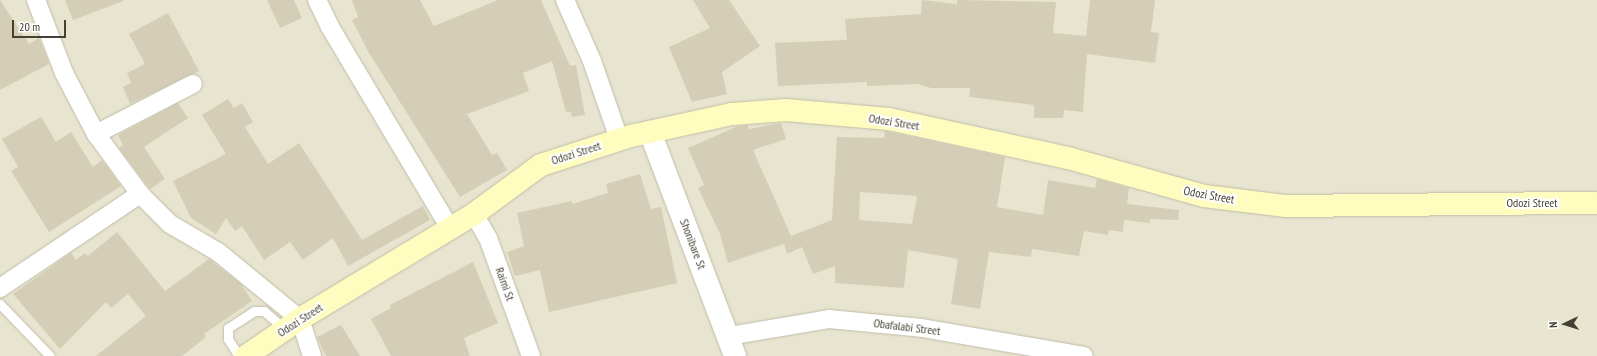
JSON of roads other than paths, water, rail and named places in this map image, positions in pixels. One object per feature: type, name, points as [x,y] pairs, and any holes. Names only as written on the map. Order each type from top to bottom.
[{"type":"main road","name":"Odozi Street","points":[[246,356],[292,324],[474,214],[541,165],[619,139],[732,114],[786,110],[889,119],[1068,158],[1204,196],[1286,206],[1597,202]]},
{"type":"street","points":[[36,0],[64,73],[96,134],[140,194],[170,224],[218,252],[292,324],[312,356]]},
{"type":"street","points":[[317,0],[330,27],[450,228]]},
{"type":"street","points":[[564,0],[592,61],[619,139]]},
{"type":"street","points":[[96,134],[193,84]]},
{"type":"street","name":"Shonibare St","points":[[650,132],[732,346]]},
{"type":"street","points":[[0,288],[140,194]]},
{"type":"street","name":"Raimi St","points":[[474,214],[488,238],[531,356]]},
{"type":"street","name":"Obafalabi Street","points":[[732,346],[830,318],[922,328],[1084,356]]},
{"type":"lane","points":[[0,304],[50,356]]},
{"type":"lane","points":[[239,356],[228,339],[228,328],[254,310],[264,311],[292,324]]}]
